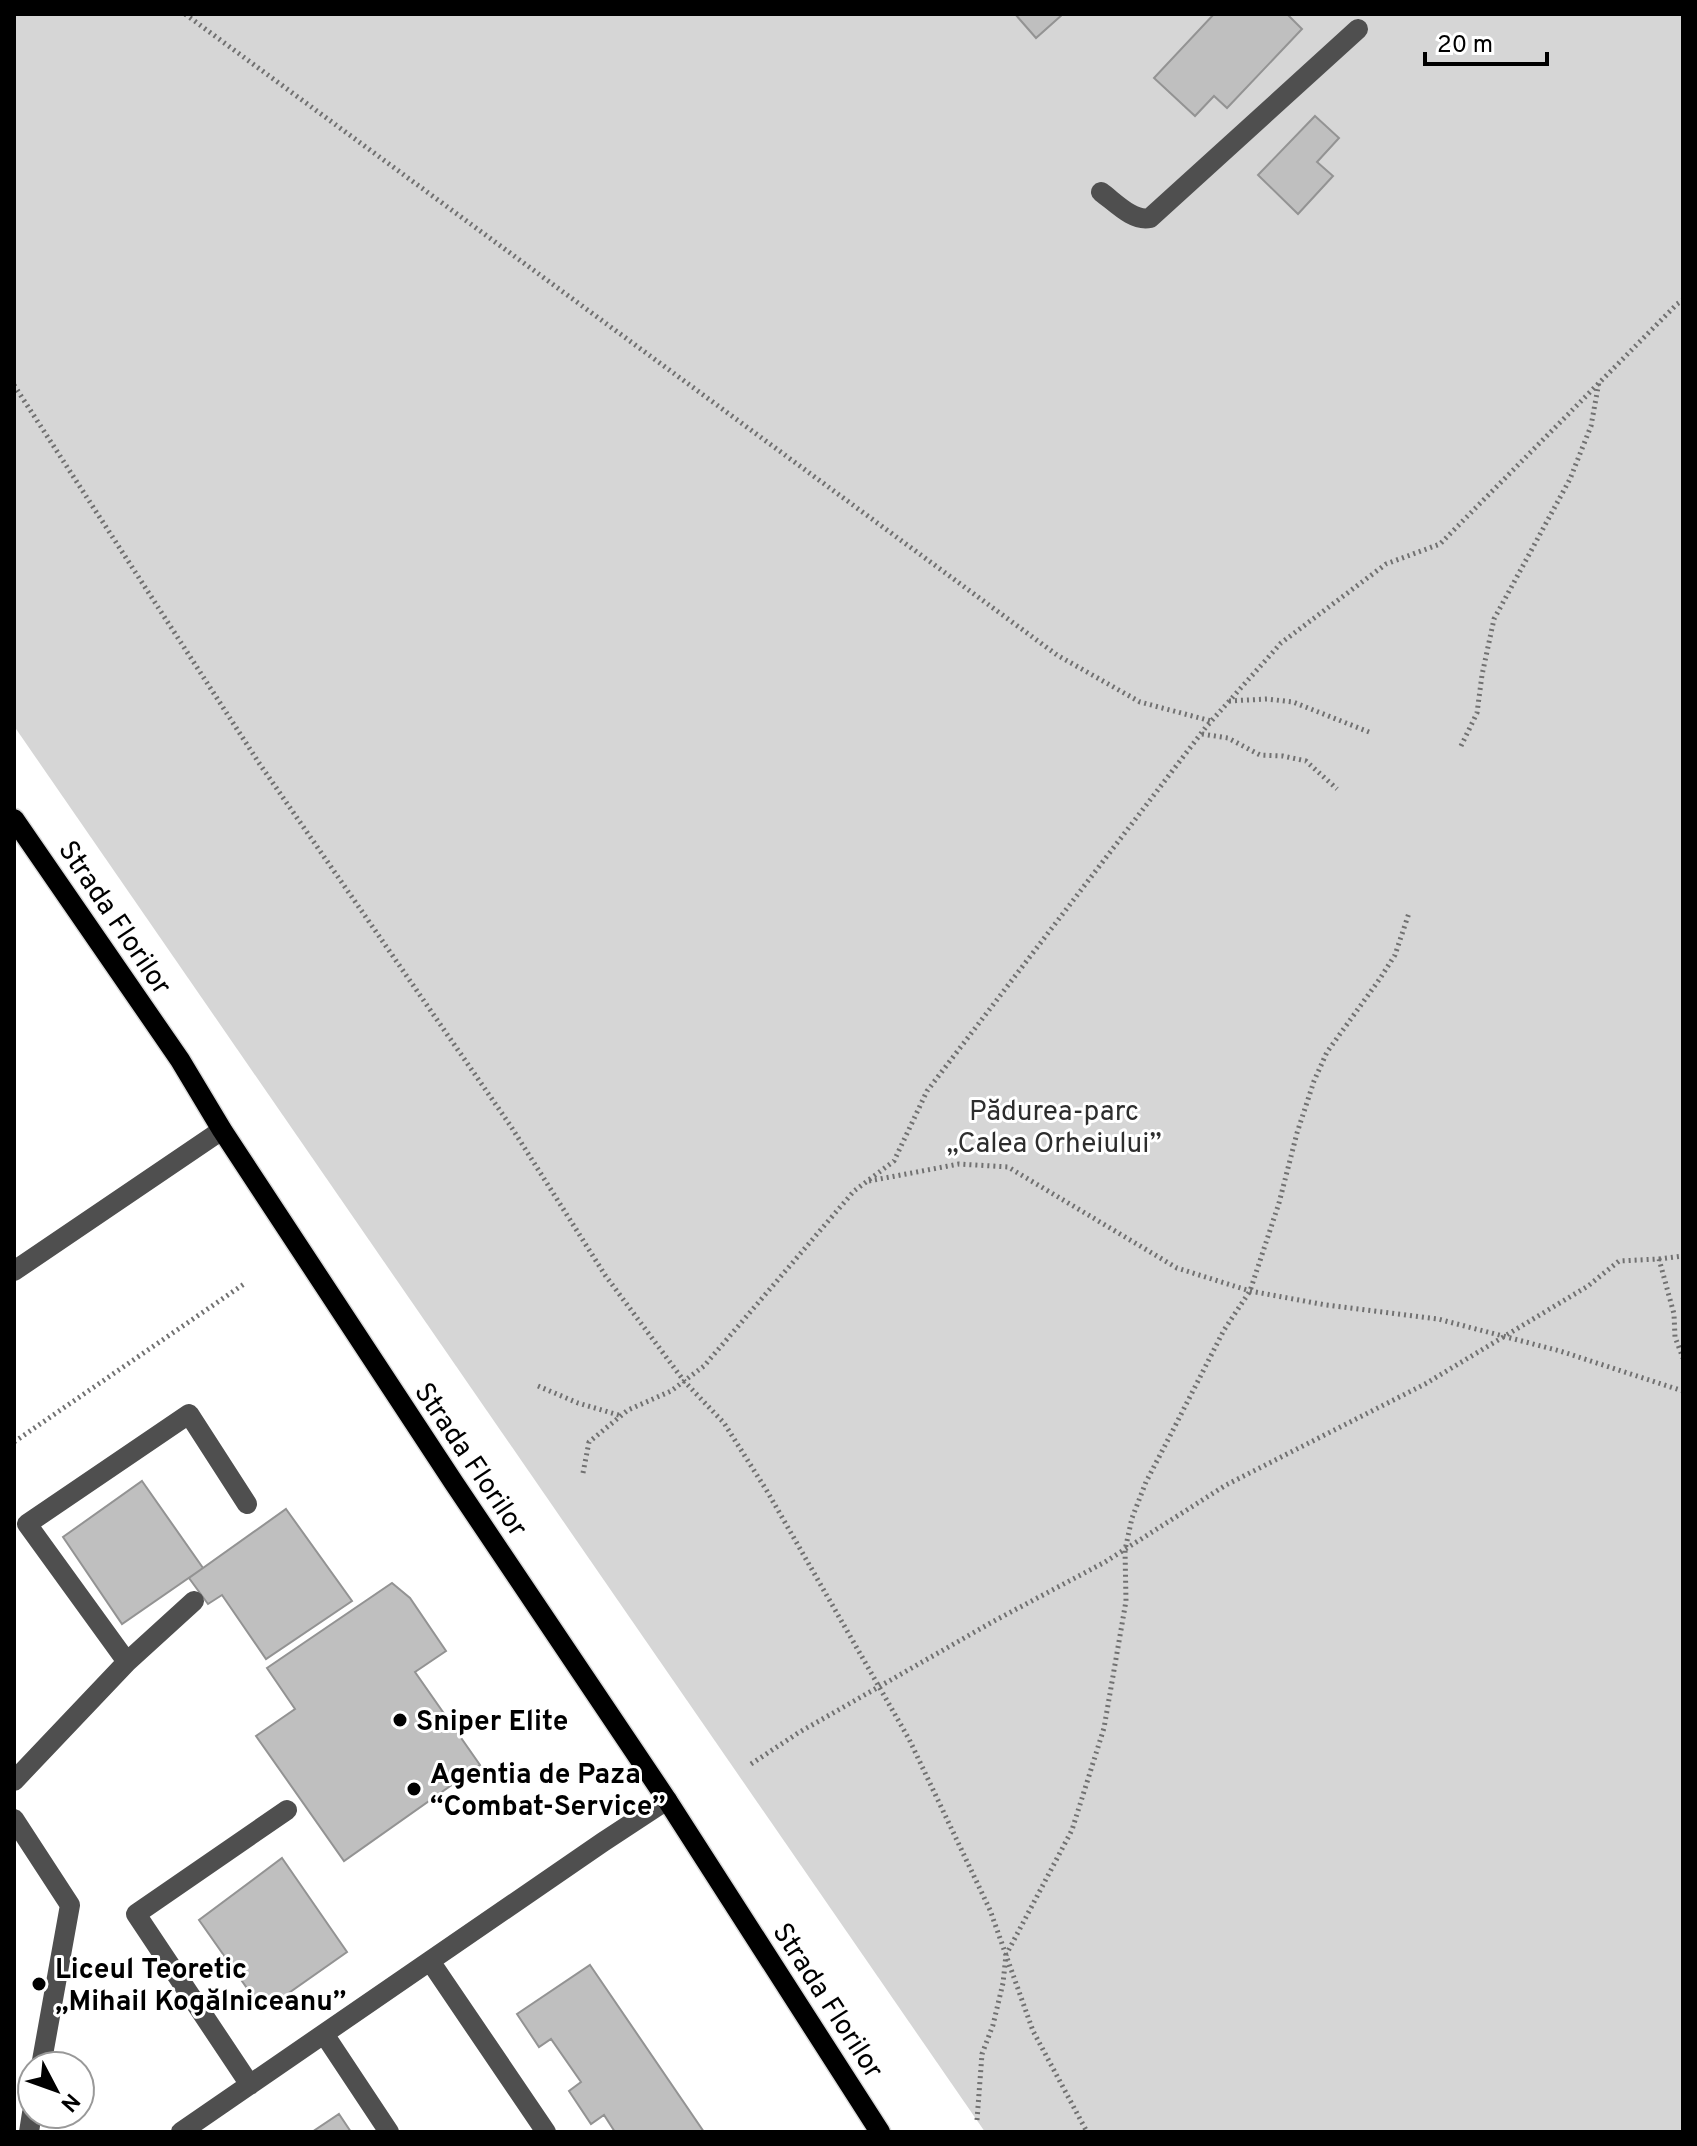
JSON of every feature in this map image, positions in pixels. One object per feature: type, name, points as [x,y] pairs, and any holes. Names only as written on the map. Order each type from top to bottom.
[{"type":"main road","name":"Strada Florilor","points":[[14,819],[180,1060],[222,1130],[454,1483],[667,1800],[880,2132]]},
{"type":"street","points":[[1101,192],[1135,216],[1150,218],[1358,29]]},
{"type":"street","points":[[14,1271],[222,1130]]},
{"type":"street","points":[[127,1662],[27,1524],[189,1414],[247,1504]]},
{"type":"street","points":[[14,1781],[127,1662],[194,1601]]},
{"type":"street","points":[[181,2132],[667,1800]]},
{"type":"street","points":[[250,2085],[136,1914],[287,1810]]},
{"type":"street","points":[[14,1819],[70,1905],[44,2050]]},
{"type":"street","points":[[430,1961],[546,2132]]},
{"type":"street","points":[[324,2034],[389,2132]]},
{"type":"path","points":[[185,14],[1057,655],[1140,702],[1211,721]]},
{"type":"path","points":[[583,1473],[589,1442],[628,1410],[671,1391],[704,1366],[854,1191],[894,1161],[927,1091],[1211,721],[1281,643],[1386,564],[1440,544],[1683,300]]},
{"type":"path","points":[[1461,746],[1477,713],[1494,619],[1570,479],[1591,426],[1600,381]]},
{"type":"path","points":[[14,385],[259,763],[510,1125],[605,1275],[684,1381],[724,1423],[767,1491],[909,1739],[990,1910],[1033,2031],[1087,2132]]},
{"type":"path","points":[[1229,701],[1267,699],[1293,702],[1369,732]]},
{"type":"path","points":[[1201,734],[1228,738],[1260,755],[1306,761],[1337,789]]},
{"type":"path","points":[[977,2120],[982,2054],[993,2025],[1006,1955],[1072,1830],[1104,1728],[1126,1601],[1125,1550],[1132,1518],[1146,1482],[1224,1330],[1250,1291],[1279,1203],[1297,1133],[1327,1052],[1395,955],[1409,913]]},
{"type":"path","points":[[866,1182],[959,1164],[1008,1167],[1177,1268],[1250,1291],[1326,1305],[1438,1319],[1560,1351],[1683,1391]]},
{"type":"path","points":[[751,1764],[798,1733],[1125,1550],[1226,1485],[1425,1384],[1588,1286],[1619,1261],[1683,1256]]},
{"type":"path","points":[[1659,1259],[1674,1314],[1675,1337],[1683,1358]]},
{"type":"path","points":[[14,1442],[244,1284]]},
{"type":"path","points":[[538,1386],[578,1403],[622,1416]]},
{"type":"green space","name":"Pădurea-parc „Calea Orheiului”","points":[[14,14],[1683,14],[1683,2132],[985,2132],[14,726]]},
{"type":"building","points":[[1015,14],[1063,14],[1036,38]]},
{"type":"building","points":[[1214,14],[1287,14],[1302,29],[1227,108],[1214,96],[1195,116],[1154,78]]},
{"type":"building","points":[[1315,116],[1339,138],[1317,162],[1333,176],[1298,214],[1258,175]]},
{"type":"building","points":[[142,1481],[203,1568],[122,1624],[63,1537]]},
{"type":"building","points":[[286,1509],[352,1601],[266,1659],[222,1595],[208,1604],[189,1578]]},
{"type":"building","points":[[392,1583],[410,1598],[446,1651],[415,1672],[480,1765],[344,1861],[256,1736],[295,1709],[267,1668]]},
{"type":"building","points":[[282,1858],[347,1952],[263,2011],[199,1920]]},
{"type":"building","points":[[590,1965],[704,2132],[615,2132],[604,2115],[591,2124],[569,2091],[581,2082],[551,2039],[539,2047],[517,2014]]},
{"type":"building","points":[[339,2114],[351,2132],[312,2132]]},
{"type":"place","name":"Sniper Elite","points":[[400,1720]]},
{"type":"place","name":"Agentia de Paza “Combat-Service”","points":[[414,1789]]},
{"type":"place","name":"Liceul Teoretic „Mihail Kogălniceanu”","points":[[39,1984]]}]
